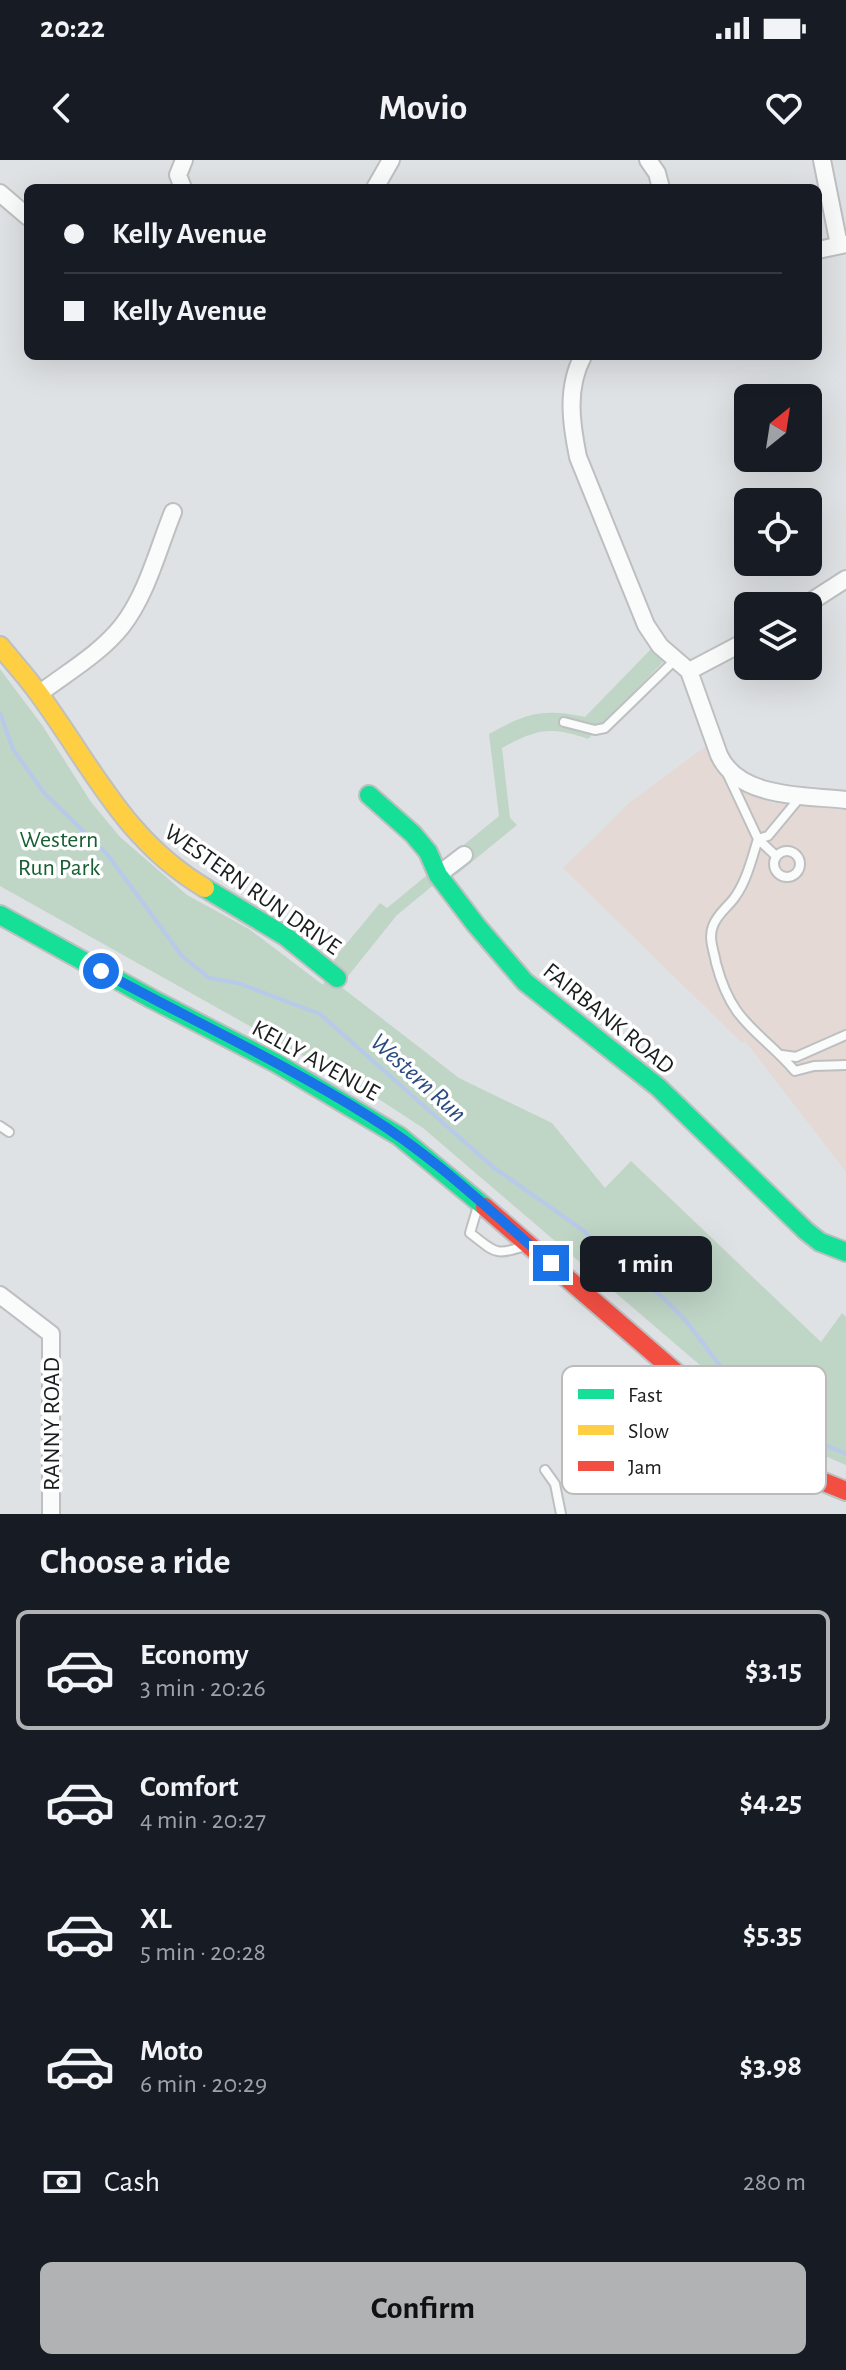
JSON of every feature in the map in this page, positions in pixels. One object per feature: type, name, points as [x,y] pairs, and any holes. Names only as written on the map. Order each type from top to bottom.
[{"type":"street","points":[[377,184],[391,160]]},
{"type":"street","points":[[648,160],[660,184]]},
{"type":"street","points":[[822,160],[843,244],[822,249]]},
{"type":"street","points":[[181,184],[178,175],[183,162]]},
{"type":"street","points":[[0,193],[24,214]]},
{"type":"street","points":[[582,360],[570,403],[578,457],[646,625],[660,646],[689,671],[725,769],[748,785],[846,800]]},
{"type":"street","points":[[39,694],[111,639],[123,624],[143,588],[173,512]]},
{"type":"street","points":[[822,594],[846,579]]},
{"type":"street","name":"WESTERN RUN DRIVE","points":[[0,646],[39,694],[105,795],[144,841],[189,879],[285,936],[337,978]]},
{"type":"street","points":[[689,671],[734,647]]},
{"type":"street","name":"FAIRBANK ROAD","points":[[369,795],[413,834],[428,852],[438,875],[498,954],[525,982],[658,1087],[806,1231],[820,1242],[846,1252]]},
{"type":"street","points":[[438,875],[464,855]]},
{"type":"street","name":"KELLY AVENUE","points":[[0,915],[370,1117],[430,1160],[669,1366]]},
{"type":"street","name":"RANNY ROAD","points":[[0,1295],[51,1334],[51,1514]]},
{"type":"street","name":"KELLY AVENUE","points":[[826,1483],[846,1491]]},
{"type":"lane","points":[[564,722],[595,730],[605,728],[675,660]]},
{"type":"lane","points":[[725,769],[758,839],[776,856]]},
{"type":"lane","points":[[758,839],[768,836],[802,795]]},
{"type":"lane","points":[[758,839],[736,896],[714,923],[712,944],[722,985],[736,1013],[795,1071],[814,1066],[846,1065]]},
{"type":"lane","points":[[781,1055],[796,1057],[846,1035]]},
{"type":"lane","points":[[0,1126],[9,1132]]},
{"type":"lane","points":[[479,1202],[470,1233],[498,1253],[529,1245]]},
{"type":"lane","points":[[545,1470],[555,1484],[561,1514]]},
{"type":"shaded area","points":[[706,746],[716,769],[744,792],[773,803],[846,810],[846,1172],[745,1041],[742,1043],[563,868],[629,803]]},
{"type":"green space","name":"Western Run Park","points":[[651,649],[663,662],[588,739],[553,731],[535,733],[502,748],[510,818],[517,825],[457,874],[431,887],[397,915],[340,986],[459,1078],[552,1123],[605,1188],[631,1161],[821,1342],[842,1313],[846,1317],[846,1465],[826,1456],[826,1366],[701,1366],[423,1128],[371,1094],[0,886],[0,669],[42,725],[91,802],[120,837],[187,895],[249,929],[323,985],[337,955],[380,903],[387,908],[499,816],[489,734],[535,714],[585,717]]},
{"type":"waterway","name":"Western Run","points":[[0,713],[13,749],[44,793],[107,854],[182,956],[209,978],[238,983],[320,1014],[493,1167],[584,1231],[661,1296],[686,1321],[720,1366]]},
{"type":"waterway","name":"Western Run","points":[[826,1445],[846,1454]]},
{"type":"traffic: fast","points":[[369,795],[413,834],[428,852],[438,875],[525,982],[658,1087],[806,1231],[820,1242],[846,1252]]},
{"type":"traffic: fast","points":[[205,888],[285,936],[337,978]]},
{"type":"traffic: fast","points":[[0,915],[276,1063],[399,1136],[485,1207]]},
{"type":"traffic: slow","points":[[0,646],[34,688],[131,825],[152,848],[205,888]]},
{"type":"traffic: jam","points":[[485,1207],[668,1366]]},
{"type":"traffic: jam","points":[[826,1483],[846,1491]]},
{"type":"route","points":[[101,971],[276,1063],[370,1117],[430,1160],[551,1263]]}]
